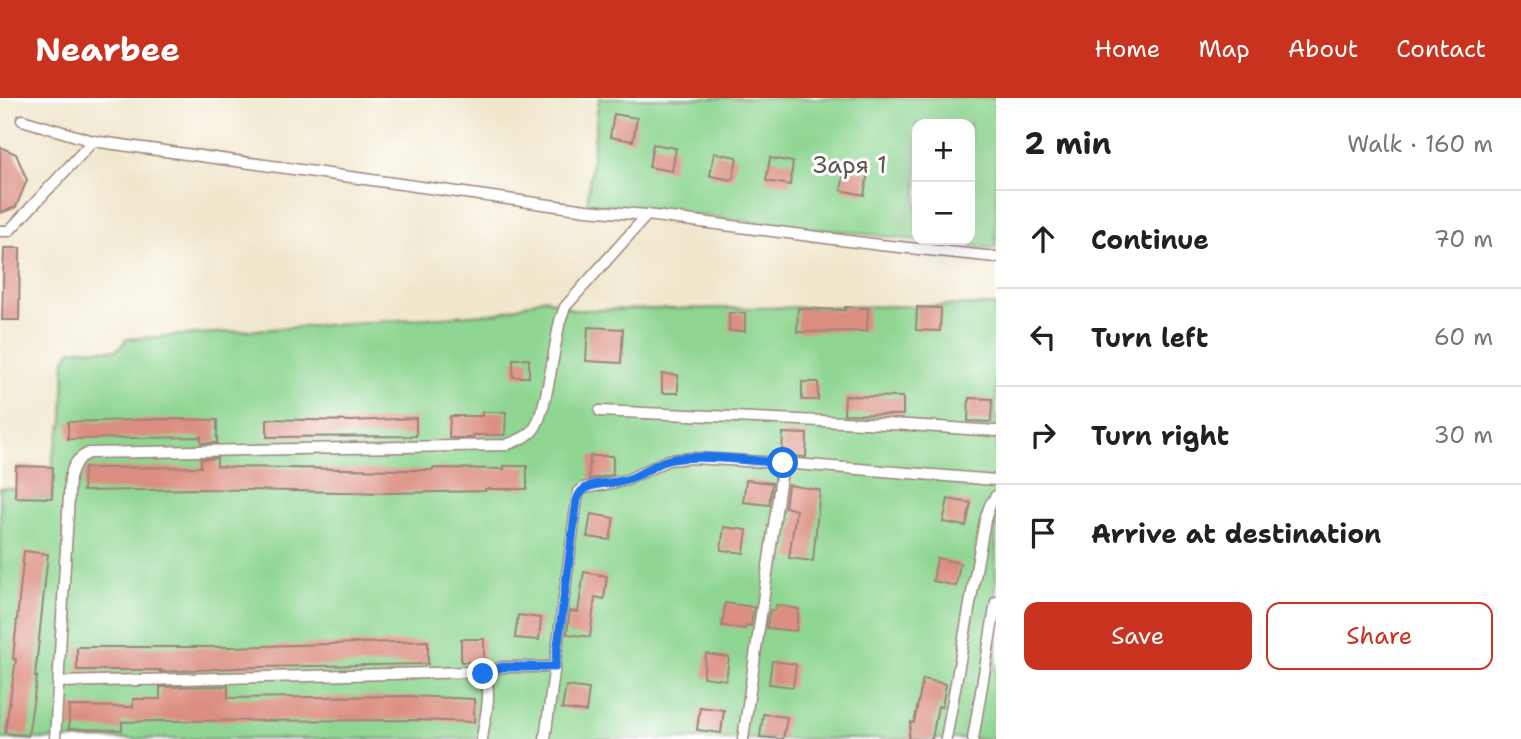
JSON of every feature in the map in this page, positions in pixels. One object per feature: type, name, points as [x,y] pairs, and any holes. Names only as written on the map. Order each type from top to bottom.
[{"type":"lane","points":[[22,120],[93,141],[586,209],[996,257]]},
{"type":"lane","points":[[0,231],[9,231],[93,141]]},
{"type":"lane","points":[[55,739],[70,478],[80,456],[89,453],[506,445],[521,439],[533,431],[540,416],[565,307],[647,215]]},
{"type":"lane","points":[[600,411],[996,431]]},
{"type":"lane","points":[[545,739],[577,500],[579,492],[584,488],[627,480],[668,460],[692,458],[996,481]]},
{"type":"lane","points":[[743,739],[783,463]]},
{"type":"lane","points":[[946,739],[985,520],[996,496]]},
{"type":"lane","points":[[973,739],[996,602]]},
{"type":"lane","points":[[59,682],[473,671],[483,674],[502,667],[555,667]]},
{"type":"lane","points":[[482,739],[488,690],[483,674]]},
{"type":"green space","name":"Заря 1","points":[[599,98],[996,98],[996,249],[960,245],[975,245],[975,119],[912,119],[912,240],[587,203]]},
{"type":"green space","points":[[545,298],[574,310],[996,305],[996,739],[0,739],[0,488],[15,489],[15,496],[52,498],[53,455],[63,421],[65,359],[72,349],[117,350],[127,339],[499,313]]},
{"type":"building","points":[[614,114],[637,118],[633,141],[610,137]]},
{"type":"building","points":[[653,144],[676,148],[672,171],[649,167]]},
{"type":"building","points":[[0,147],[16,154],[27,180],[16,207],[0,213]]},
{"type":"building","points":[[714,153],[737,157],[733,180],[710,176]]},
{"type":"building","points":[[770,158],[793,162],[790,185],[766,181]]},
{"type":"building","points":[[845,168],[868,172],[864,195],[841,190]]},
{"type":"building","points":[[4,248],[20,248],[19,320],[2,320]]},
{"type":"building","points":[[845,307],[868,308],[867,331],[797,332],[798,308],[845,310]]},
{"type":"building","points":[[917,307],[941,308],[940,331],[916,330]]},
{"type":"building","points":[[729,313],[745,313],[745,331],[729,331]]},
{"type":"building","points":[[588,327],[623,329],[621,363],[586,361]]},
{"type":"building","points":[[513,359],[529,359],[529,377],[513,377]]},
{"type":"building","points":[[662,374],[678,375],[678,393],[662,393]]},
{"type":"building","points":[[802,382],[818,382],[818,400],[802,400]]},
{"type":"building","points":[[845,396],[903,397],[903,415],[844,414]]},
{"type":"building","points":[[969,398],[992,399],[991,422],[968,421]]},
{"type":"building","points":[[482,412],[506,412],[505,435],[449,438],[450,416],[482,416]]},
{"type":"building","points":[[416,418],[416,436],[267,437],[267,419],[351,421]]},
{"type":"building","points":[[217,420],[217,443],[201,443],[201,437],[68,439],[68,422]]},
{"type":"building","points":[[783,433],[807,434],[806,457],[782,455]]},
{"type":"building","points":[[590,456],[613,456],[613,475],[589,479]]},
{"type":"building","points":[[217,458],[217,466],[228,467],[433,470],[527,466],[527,489],[387,493],[200,489],[83,491],[84,468],[201,467],[201,459]]},
{"type":"building","points":[[16,466],[53,467],[52,498],[15,497]]},
{"type":"building","points":[[746,480],[772,483],[769,505],[743,502]]},
{"type":"building","points":[[788,485],[820,490],[813,561],[789,558],[796,510],[785,507]]},
{"type":"building","points":[[948,499],[971,503],[966,526],[943,522]]},
{"type":"building","points":[[591,514],[614,518],[610,540],[587,537]]},
{"type":"building","points":[[724,527],[747,530],[744,553],[721,550]]},
{"type":"building","points":[[24,551],[48,554],[37,677],[28,736],[5,733],[16,659],[13,659]]},
{"type":"building","points":[[937,558],[960,563],[956,586],[933,581]]},
{"type":"building","points":[[584,572],[607,576],[604,599],[595,597],[590,637],[567,634],[570,611],[578,612]]},
{"type":"building","points":[[725,603],[754,607],[751,626],[746,625],[745,629],[722,626]]},
{"type":"building","points":[[776,605],[799,609],[796,631],[767,628],[770,610],[775,610]]},
{"type":"building","points":[[518,615],[541,618],[539,640],[515,638]]},
{"type":"building","points":[[461,639],[484,639],[484,662],[461,662]]},
{"type":"building","points":[[428,641],[428,664],[256,667],[160,672],[161,670],[77,670],[77,647],[233,647]]},
{"type":"building","points":[[706,654],[729,657],[726,680],[703,677]]},
{"type":"building","points":[[772,661],[796,664],[793,687],[769,684]]},
{"type":"building","points":[[923,679],[946,684],[942,707],[938,706],[932,739],[908,739],[911,722],[914,723]]},
{"type":"building","points":[[228,686],[228,698],[409,696],[474,699],[474,722],[157,721],[122,722],[122,730],[69,729],[69,706],[133,707],[133,699],[160,699],[160,687]]},
{"type":"building","points":[[566,686],[589,689],[586,712],[562,709]]},
{"type":"building","points":[[700,707],[724,710],[721,733],[697,730]]},
{"type":"building","points":[[763,714],[787,717],[783,739],[760,737]]},
{"type":"route","points":[[483,674],[502,667],[555,667],[577,500],[579,492],[584,488],[627,480],[668,460],[692,458],[783,463]]}]
